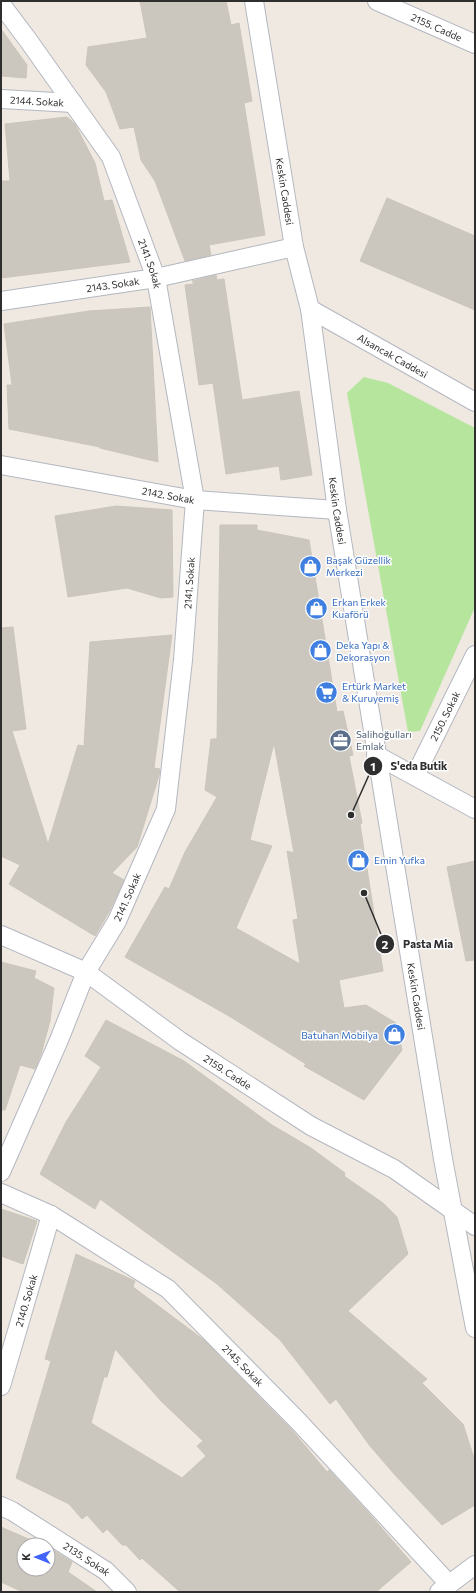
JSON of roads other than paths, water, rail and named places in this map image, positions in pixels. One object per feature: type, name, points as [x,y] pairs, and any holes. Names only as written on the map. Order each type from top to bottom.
[{"type":"street","name":"Keskin Caddesi","points":[[254,1],[294,247],[310,309],[337,510],[376,755],[453,1212],[475,1328]]},
{"type":"street","name":"2155. Cadde","points":[[377,1],[475,44]]},
{"type":"street","name":"2141. Sokak","points":[[1,4],[111,157],[156,278],[195,500],[183,660],[166,809],[117,921],[86,972],[59,1040],[1,1172]]},
{"type":"street","name":"2144. Sokak","points":[[1,99],[73,103]]},
{"type":"street","name":"2143. Sokak","points":[[1,301],[156,278],[294,247]]},
{"type":"street","name":"Alsancak Caddesi","points":[[310,309],[475,402]]},
{"type":"street","name":"2142. Sokak","points":[[1,465],[195,500],[337,510]]},
{"type":"street","name":"2150. Sokak","points":[[415,776],[475,655]]},
{"type":"street","points":[[376,755],[475,809]]},
{"type":"street","name":"2159. Cadde","points":[[1,935],[86,972],[180,1041],[304,1122],[394,1169],[453,1212],[475,1226]]},
{"type":"street","name":"2145. Sokak","points":[[1,1193],[51,1215],[168,1290],[299,1422],[444,1588]]},
{"type":"street","name":"2140. Sokak","points":[[1,1386],[51,1215]]},
{"type":"street","name":"2135. Sokak","points":[[1,1506],[12,1511],[106,1571],[127,1592]]},
{"type":"street","points":[[444,1588],[475,1565]]},
{"type":"place","name":"Başak Güzellik Merkezi","points":[[310,566]]},
{"type":"place","name":"Erkan Erkek Kuaförü","points":[[316,608]]},
{"type":"place","name":"Deka Yapı & Dekorasyon","points":[[321,651]]},
{"type":"place","name":"Ertürk Market & Kuruyemiş","points":[[327,692]]},
{"type":"place","name":"Salihoğulları Emlak","points":[[341,740]]},
{"type":"place","name":"S'eda Butik","points":[[351,815]]},
{"type":"place","name":"Emin Yufka","points":[[358,860]]},
{"type":"place","name":"Pasta Mia","points":[[364,893]]},
{"type":"place","name":"Batuhan Mobilya","points":[[394,1035]]}]
